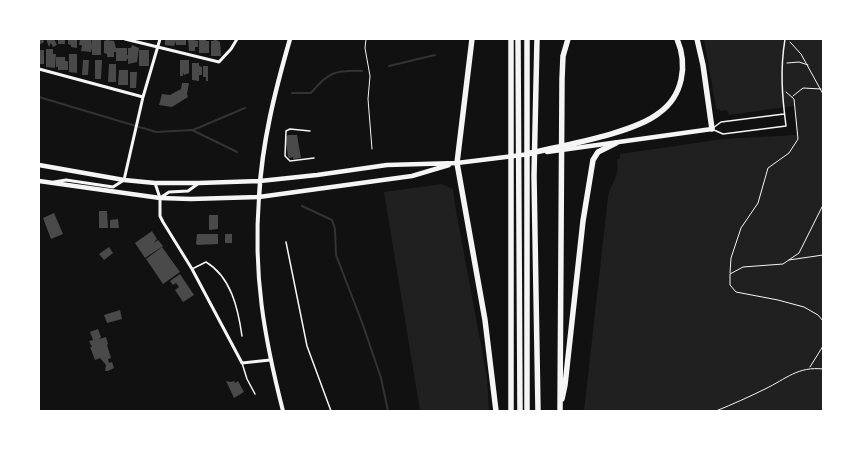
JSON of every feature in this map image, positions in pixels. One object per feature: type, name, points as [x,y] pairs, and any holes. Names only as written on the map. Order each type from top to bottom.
[{"type":"highway","points":[[472,39],[457,163],[485,320],[496,411]]},
{"type":"highway","points":[[511,39],[511,411]]},
{"type":"highway","points":[[518,39],[520,411]]},
{"type":"highway","points":[[527,39],[527,411]]},
{"type":"highway","points":[[537,39],[534,176],[538,411]]},
{"type":"highway","points":[[560,410],[563,56],[568,39]]},
{"type":"highway","points":[[526,154],[628,128],[660,113],[674,97],[682,78],[683,56],[677,39]]},
{"type":"highway","points":[[697,39],[703,65],[712,129]]},
{"type":"highway","points":[[560,410],[565,385],[584,221],[593,160],[598,152],[616,143]]},
{"type":"main road","points":[[282,411],[270,360],[263,320],[256,250],[258,197],[268,119],[290,39]]},
{"type":"main road","points":[[39,165],[124,180],[155,183],[260,181],[387,165],[457,163],[712,129]]},
{"type":"main road","points":[[39,181],[160,198],[206,199],[258,197],[412,176],[457,163]]},
{"type":"street","points":[[125,39],[219,62],[231,50],[237,39]]},
{"type":"street","points":[[46,183],[66,180],[113,187],[124,180],[143,97],[159,48],[160,39]]},
{"type":"street","points":[[39,69],[143,97]]},
{"type":"street","points":[[155,183],[160,198],[160,216],[192,268],[242,363],[270,360]]},
{"type":"street","points":[[160,198],[169,192],[188,191],[199,183]]},
{"type":"lane","points":[[784,114],[721,122],[712,129],[723,134],[786,126],[781,64],[785,39]]},
{"type":"lane","points":[[310,131],[290,129],[286,131],[285,156],[290,161],[314,158]]},
{"type":"lane","points":[[286,242],[307,346],[330,411]]},
{"type":"lane","points":[[192,268],[206,262],[217,268],[226,281],[240,319],[242,336]]},
{"type":"lane","points":[[242,363],[247,379],[255,394]]},
{"type":"path","points":[[366,39],[365,48],[370,76],[368,99],[372,148]]},
{"type":"path","points":[[785,39],[794,45],[808,65],[823,94]]},
{"type":"path","points":[[781,64],[798,62],[808,65]]},
{"type":"path","points":[[792,96],[802,88],[821,89]]},
{"type":"path","points":[[782,91],[792,96]]},
{"type":"path","points":[[792,96],[798,139],[789,153],[768,168],[758,203],[740,228],[731,258],[730,285],[736,292],[778,300],[804,307],[818,315],[823,322]]},
{"type":"path","points":[[730,274],[743,267],[783,264],[789,260],[798,253],[823,205]]},
{"type":"path","points":[[789,260],[823,255]]},
{"type":"path","points":[[810,368],[823,346]]},
{"type":"path","points":[[716,411],[765,390],[796,372],[810,368],[823,370]]},
{"type":"shaded area","points":[[704,39],[823,39],[823,411],[584,411],[608,197],[616,175],[618,165],[617,159],[620,159],[620,154],[723,139],[796,135],[794,106],[729,115],[727,110],[721,111],[716,108]]},
{"type":"shaded area","points":[[442,184],[453,189],[487,378],[489,411],[420,411],[384,192]]},
{"type":"building","points":[[39,39],[43,39],[44,42],[39,45]]},
{"type":"building","points":[[46,39],[54,39],[57,45],[53,47],[51,43],[49,47]]},
{"type":"building","points":[[58,39],[65,39],[65,44],[58,44]]},
{"type":"building","points":[[68,39],[77,39],[77,48],[71,47],[71,45],[68,44]]},
{"type":"building","points":[[80,39],[91,39],[91,45],[92,39],[101,39],[101,55],[92,55],[92,48],[91,52],[81,51],[82,45],[79,45]]},
{"type":"building","points":[[165,39],[186,39],[186,45],[176,45],[176,41],[174,46],[165,45]]},
{"type":"building","points":[[188,39],[198,41],[198,47],[195,47],[195,51],[189,51]]},
{"type":"building","points":[[199,39],[206,39],[206,41],[209,41],[209,53],[199,53]]},
{"type":"building","points":[[214,39],[220,42],[221,56],[211,56],[211,41],[214,41]]},
{"type":"building","points":[[104,41],[114,41],[116,48],[127,48],[127,55],[128,48],[131,48],[132,45],[139,48],[137,62],[128,64],[128,58],[126,61],[116,61],[116,52],[114,52],[114,57],[107,57],[107,54],[104,53]]},
{"type":"building","points":[[46,49],[53,49],[53,54],[56,54],[55,68],[46,67]]},
{"type":"building","points":[[39,50],[44,50],[44,64],[39,64]]},
{"type":"building","points":[[139,50],[149,50],[149,66],[139,66]]},
{"type":"building","points":[[69,54],[77,54],[77,73],[69,72]]},
{"type":"building","points":[[56,57],[65,57],[65,61],[68,61],[68,70],[58,70],[58,67],[56,67]]},
{"type":"building","points":[[83,60],[89,60],[88,75],[82,75]]},
{"type":"building","points":[[95,60],[102,60],[101,79],[95,79]]},
{"type":"building","points":[[180,60],[189,60],[189,73],[184,75],[183,72],[183,76],[180,76]]},
{"type":"building","points":[[192,63],[199,63],[199,66],[202,67],[202,75],[199,75],[199,81],[192,80]]},
{"type":"building","points":[[109,64],[116,64],[116,82],[108,82]]},
{"type":"building","points":[[203,66],[208,66],[208,81],[206,81],[206,77],[203,77]]},
{"type":"building","points":[[119,70],[128,70],[128,85],[118,85]]},
{"type":"building","points":[[130,72],[137,72],[136,88],[130,88]]},
{"type":"building","points":[[182,83],[189,83],[187,94],[188,97],[172,107],[159,105],[162,94],[170,95],[181,89]]},
{"type":"building","points":[[288,135],[297,135],[301,158],[289,158],[285,137]]},
{"type":"building","points":[[99,211],[107,211],[108,228],[99,228]]},
{"type":"building","points":[[54,213],[63,234],[51,239],[43,218]]},
{"type":"building","points":[[209,215],[218,215],[218,229],[209,230]]},
{"type":"building","points":[[118,219],[119,228],[110,228],[110,220]]},
{"type":"building","points":[[152,231],[157,239],[154,243],[158,240],[163,246],[145,258],[135,243]]},
{"type":"building","points":[[197,234],[218,234],[218,244],[197,245]]},
{"type":"building","points":[[225,234],[232,234],[232,243],[225,243]]},
{"type":"building","points":[[109,247],[113,253],[104,260],[99,254]]},
{"type":"building","points":[[162,247],[180,272],[163,284],[146,259]]},
{"type":"building","points":[[180,274],[194,295],[183,302],[175,290],[179,287],[176,283],[173,285],[170,281]]},
{"type":"building","points":[[120,310],[122,319],[107,323],[104,315]]},
{"type":"building","points":[[98,329],[101,337],[99,339],[106,337],[111,358],[108,359],[109,363],[112,362],[114,368],[108,371],[105,371],[106,365],[100,358],[95,360],[90,347],[92,347],[89,341],[93,340],[90,332]]},
{"type":"building","points":[[226,381],[234,381],[235,383],[238,381],[244,392],[234,398]]},
{"type":"waterway","points":[[389,66],[435,55]]},
{"type":"waterway","points":[[292,93],[311,93],[322,81],[339,72],[362,71]]},
{"type":"waterway","points":[[39,97],[156,132],[192,130],[237,152]]},
{"type":"waterway","points":[[193,130],[245,108]]},
{"type":"waterway","points":[[302,206],[332,220],[335,229],[336,255],[363,325],[381,378],[388,411]]}]
